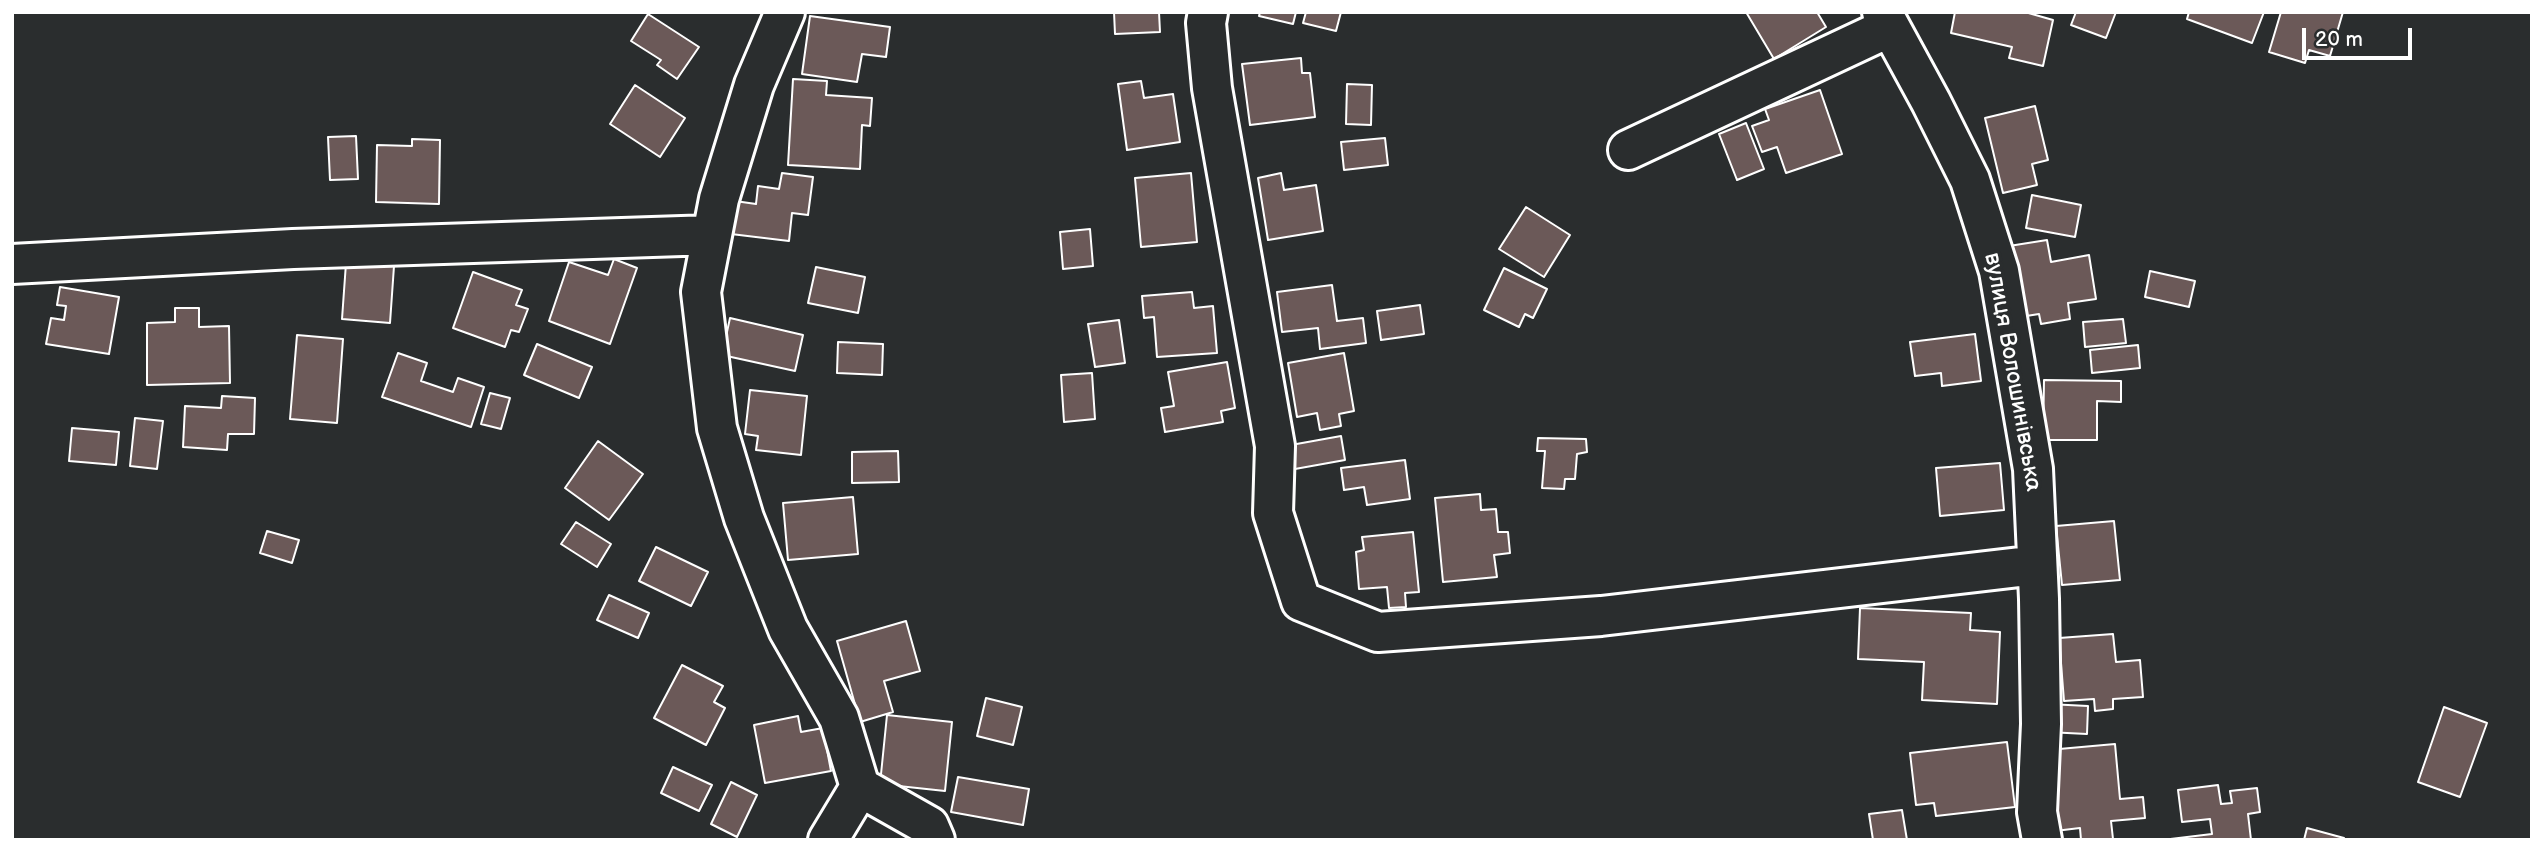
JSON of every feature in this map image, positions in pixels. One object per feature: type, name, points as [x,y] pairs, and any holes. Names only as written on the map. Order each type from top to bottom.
[{"type":"street","points":[[785,12],[754,85],[719,200],[701,292],[717,428],[744,518],[783,617],[839,718],[860,787],[929,826],[935,840]]},
{"type":"street","points":[[1208,12],[1206,23],[1212,88],[1275,446],[1273,513],[1301,601],[1378,632],[1601,616],[2037,565]]},
{"type":"street","points":[[1628,150],[1886,20]]},
{"type":"street","name":"вулиця Волошинівська","points":[[1886,20],[1970,180],[1999,271],[2033,469],[2041,724],[2037,812],[2042,840]]},
{"type":"street","points":[[12,264],[293,249],[712,235]]},
{"type":"street","points":[[828,840],[860,787]]},
{"type":"building","points":[[1114,12],[1159,12],[1160,32],[1115,34]]},
{"type":"building","points":[[1260,12],[1296,12],[1293,24],[1259,16]]},
{"type":"building","points":[[1306,12],[1341,12],[1336,31],[1303,23]]},
{"type":"building","points":[[1746,12],[1817,12],[1826,27],[1774,59]]},
{"type":"building","points":[[1955,12],[2025,12],[2053,20],[2043,66],[2009,58],[2012,47],[1951,33]]},
{"type":"building","points":[[2076,12],[2116,12],[2106,38],[2071,25]]},
{"type":"building","points":[[2189,12],[2264,12],[2252,43],[2187,19]]},
{"type":"building","points":[[2281,12],[2343,12],[2330,56],[2309,50],[2305,63],[2269,52]]},
{"type":"building","points":[[648,14],[699,47],[677,79],[657,65],[661,60],[631,41]]},
{"type":"building","points":[[810,16],[890,27],[886,57],[862,54],[857,82],[802,74]]},
{"type":"building","points":[[1301,58],[1302,73],[1310,73],[1315,117],[1250,125],[1242,64]]},
{"type":"building","points":[[793,79],[827,81],[826,95],[872,98],[870,126],[862,125],[860,169],[788,165]]},
{"type":"building","points":[[1141,81],[1144,98],[1173,94],[1180,142],[1127,150],[1118,84]]},
{"type":"building","points":[[1347,84],[1372,85],[1371,125],[1346,124]]},
{"type":"building","points":[[635,85],[685,118],[660,157],[610,124]]},
{"type":"building","points":[[1820,90],[1842,154],[1786,173],[1777,147],[1762,152],[1752,126],[1769,120],[1765,109]]},
{"type":"building","points":[[2035,106],[2048,160],[2032,164],[2037,185],[2003,193],[1985,118]]},
{"type":"building","points":[[1746,123],[1764,169],[1737,180],[1719,134]]},
{"type":"building","points":[[356,136],[358,179],[330,180],[328,137]]},
{"type":"building","points":[[1385,138],[1388,165],[1344,170],[1341,142]]},
{"type":"building","points":[[412,139],[440,140],[439,204],[376,202],[377,145],[412,146]]},
{"type":"building","points":[[782,173],[813,177],[808,215],[792,213],[789,241],[731,234],[735,201],[756,204],[758,186],[779,189]]},
{"type":"building","points":[[1191,173],[1197,242],[1141,247],[1135,178]]},
{"type":"building","points":[[1281,173],[1284,190],[1316,185],[1323,231],[1268,240],[1258,178]]},
{"type":"building","points":[[2032,195],[2081,205],[2075,237],[2026,228]]},
{"type":"building","points":[[1526,207],[1570,235],[1544,277],[1499,249]]},
{"type":"building","points":[[1090,229],[1093,266],[1063,269],[1060,232]]},
{"type":"building","points":[[2047,240],[2051,262],[2089,255],[2096,299],[2068,303],[2070,319],[2041,324],[2039,314],[2020,317],[2009,246]]},
{"type":"building","points":[[614,259],[637,268],[610,344],[549,321],[569,262],[608,275]]},
{"type":"building","points":[[346,263],[394,266],[390,323],[342,319]]},
{"type":"building","points":[[816,267],[865,277],[858,313],[808,303]]},
{"type":"building","points":[[1504,268],[1547,289],[1533,318],[1525,314],[1519,327],[1484,310]]},
{"type":"building","points":[[2150,271],[2195,281],[2189,307],[2145,297]]},
{"type":"building","points":[[473,272],[522,290],[516,305],[528,309],[519,332],[511,330],[505,347],[453,328]]},
{"type":"building","points":[[1332,285],[1337,321],[1363,318],[1366,343],[1320,349],[1318,328],[1282,332],[1277,292]]},
{"type":"building","points":[[60,287],[119,297],[109,354],[46,344],[51,318],[64,320],[66,306],[57,305]]},
{"type":"building","points":[[1192,292],[1194,308],[1213,306],[1217,353],[1157,357],[1154,317],[1144,318],[1142,296]]},
{"type":"building","points":[[1420,305],[1424,334],[1381,340],[1377,311]]},
{"type":"building","points":[[175,308],[199,308],[199,327],[229,326],[230,383],[147,385],[147,323],[175,322]]},
{"type":"building","points":[[730,318],[803,335],[795,371],[722,355]]},
{"type":"building","points":[[2123,319],[2126,343],[2085,347],[2083,322]]},
{"type":"building","points":[[1119,320],[1125,363],[1095,367],[1088,324]]},
{"type":"building","points":[[1975,334],[1981,381],[1942,386],[1941,373],[1915,376],[1910,342]]},
{"type":"building","points":[[297,335],[343,339],[337,423],[290,419]]},
{"type":"building","points":[[838,342],[883,344],[882,375],[837,373]]},
{"type":"building","points":[[537,344],[592,367],[579,398],[524,375]]},
{"type":"building","points":[[2138,345],[2140,368],[2092,373],[2090,350]]},
{"type":"building","points":[[398,353],[427,363],[421,381],[453,392],[458,378],[484,387],[471,427],[382,397]]},
{"type":"building","points":[[1344,353],[1354,411],[1339,414],[1341,426],[1320,430],[1317,413],[1297,417],[1288,363]]},
{"type":"building","points":[[1227,362],[1235,408],[1221,411],[1223,422],[1165,432],[1161,408],[1174,406],[1168,372]]},
{"type":"building","points":[[1092,373],[1095,419],[1064,422],[1061,375]]},
{"type":"building","points":[[2044,380],[2121,381],[2121,402],[2097,401],[2097,440],[2043,440]]},
{"type":"building","points":[[750,390],[807,396],[801,455],[756,450],[758,436],[745,434]]},
{"type":"building","points":[[490,393],[510,398],[501,429],[481,424]]},
{"type":"building","points":[[222,396],[255,398],[254,434],[228,434],[227,450],[183,447],[185,406],[221,408]]},
{"type":"building","points":[[135,418],[163,421],[157,469],[130,466]]},
{"type":"building","points":[[72,428],[119,432],[116,465],[69,461]]},
{"type":"building","points":[[1341,436],[1345,460],[1295,469],[1291,445]]},
{"type":"building","points":[[1538,438],[1586,439],[1587,452],[1577,454],[1575,479],[1565,479],[1564,489],[1542,488],[1545,451],[1537,451]]},
{"type":"building","points":[[598,441],[643,474],[609,520],[565,488]]},
{"type":"building","points":[[898,451],[899,482],[852,483],[852,452]]},
{"type":"building","points":[[1405,460],[1410,499],[1367,505],[1364,487],[1344,490],[1341,468]]},
{"type":"building","points":[[2000,463],[2004,510],[1940,516],[1936,468]]},
{"type":"building","points":[[1480,494],[1481,510],[1496,509],[1498,532],[1508,532],[1510,553],[1494,555],[1497,577],[1443,582],[1435,498]]},
{"type":"building","points":[[853,497],[858,554],[788,560],[783,503]]},
{"type":"building","points":[[2114,521],[2120,580],[2062,585],[2056,526]]},
{"type":"building","points":[[576,522],[611,544],[597,567],[561,544]]},
{"type":"building","points":[[267,531],[299,540],[292,563],[260,553]]},
{"type":"building","points":[[1413,532],[1419,592],[1405,593],[1406,607],[1389,608],[1387,587],[1359,589],[1356,552],[1364,550],[1362,537]]},
{"type":"building","points":[[656,547],[708,572],[691,606],[639,581]]},
{"type":"building","points":[[609,595],[649,613],[638,638],[597,620]]},
{"type":"building","points":[[1860,608],[1971,613],[1970,630],[2000,632],[1997,704],[1922,700],[1924,662],[1858,659]]},
{"type":"building","points":[[906,621],[920,671],[884,681],[893,712],[860,722],[837,641]]},
{"type":"building","points":[[2113,634],[2116,662],[2140,660],[2143,697],[2113,699],[2113,709],[2095,711],[2094,699],[2064,701],[2059,638]]},
{"type":"building","points":[[682,665],[723,686],[714,702],[725,708],[706,745],[654,718]]},
{"type":"building","points":[[986,698],[1022,707],[1013,745],[977,736]]},
{"type":"building","points":[[2048,704],[2088,706],[2087,734],[2047,732]]},
{"type":"building","points":[[2444,707],[2487,723],[2460,797],[2418,782]]},
{"type":"building","points":[[887,715],[952,722],[945,791],[880,784]]},
{"type":"building","points":[[798,716],[801,732],[823,728],[831,771],[765,783],[754,725]]},
{"type":"building","points":[[2007,742],[2015,807],[1936,816],[1934,803],[1916,805],[1910,753]]},
{"type":"building","points":[[2115,744],[2120,799],[2143,797],[2145,818],[2111,821],[2113,839],[2081,840],[2080,828],[2055,831],[2048,750]]},
{"type":"building","points":[[673,767],[712,785],[699,811],[661,793]]},
{"type":"building","points":[[958,777],[1029,789],[1023,825],[951,812]]},
{"type":"building","points":[[731,782],[757,795],[737,837],[711,824]]},
{"type":"building","points":[[2218,785],[2221,804],[2232,803],[2230,791],[2257,788],[2260,812],[2248,814],[2251,840],[2162,840],[2212,834],[2210,819],[2182,822],[2178,790]]},
{"type":"building","points":[[1902,810],[1907,840],[1873,840],[1869,814]]},
{"type":"building","points":[[2307,828],[2344,838],[2344,840],[2304,840]]}]
